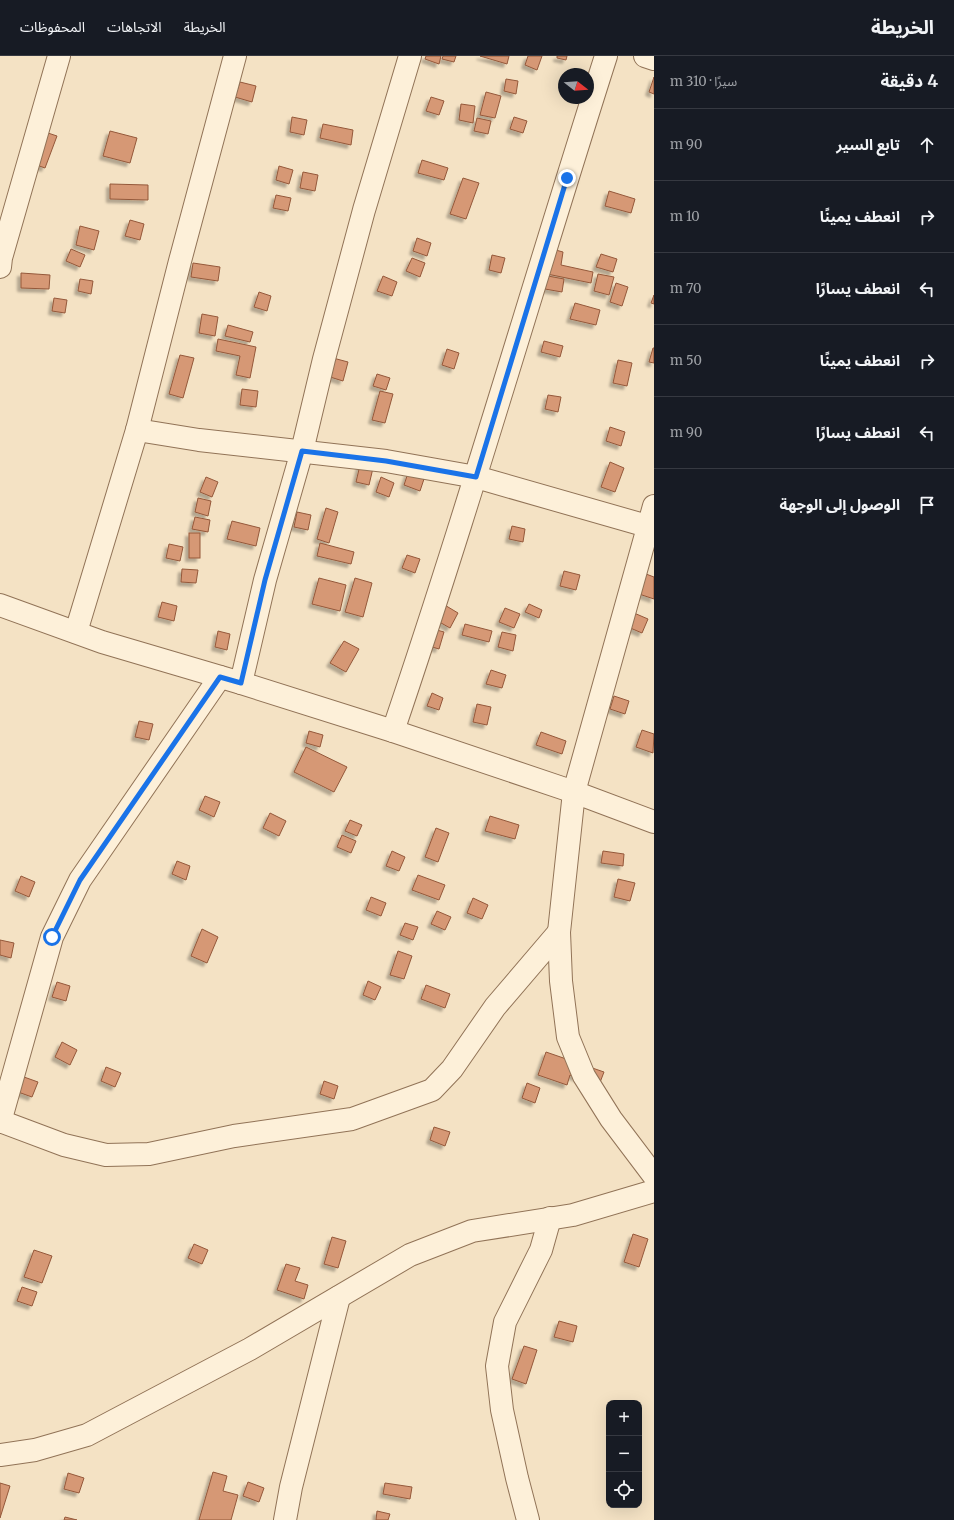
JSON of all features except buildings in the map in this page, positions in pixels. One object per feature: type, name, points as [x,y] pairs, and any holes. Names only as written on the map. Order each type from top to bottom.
[{"type":"street","points":[[0,267],[1,258],[59,56]]},
{"type":"street","points":[[76,632],[137,430],[178,268],[235,56]]},
{"type":"street","points":[[241,683],[265,580],[302,451],[324,359],[364,210],[410,56]]},
{"type":"street","points":[[393,731],[476,477],[567,178],[606,56]]},
{"type":"street","points":[[645,56],[654,59]]},
{"type":"street","points":[[137,430],[199,440],[386,461],[476,477],[651,528]]},
{"type":"street","points":[[654,506],[651,528],[574,792],[559,932],[561,981],[568,1037],[584,1076],[611,1119],[654,1176]]},
{"type":"street","points":[[0,605],[102,642],[241,683],[393,731],[574,792],[654,822]]},
{"type":"street","points":[[220,677],[80,880],[52,937],[0,1121],[64,1145],[106,1155],[149,1154],[234,1136],[352,1119],[432,1090],[452,1069],[495,1007],[559,932]]},
{"type":"street","points":[[0,1455],[35,1450],[87,1435],[250,1349],[410,1255],[472,1231],[572,1214],[654,1190]]},
{"type":"street","points":[[528,1520],[504,1418],[497,1366],[505,1322],[541,1250],[550,1218]]},
{"type":"street","points":[[285,1520],[291,1487],[339,1297]]},
{"type":"route","points":[[52,937],[80,880],[104,843],[220,677],[241,683],[265,580],[302,451],[386,461],[476,477],[567,178]]}]
